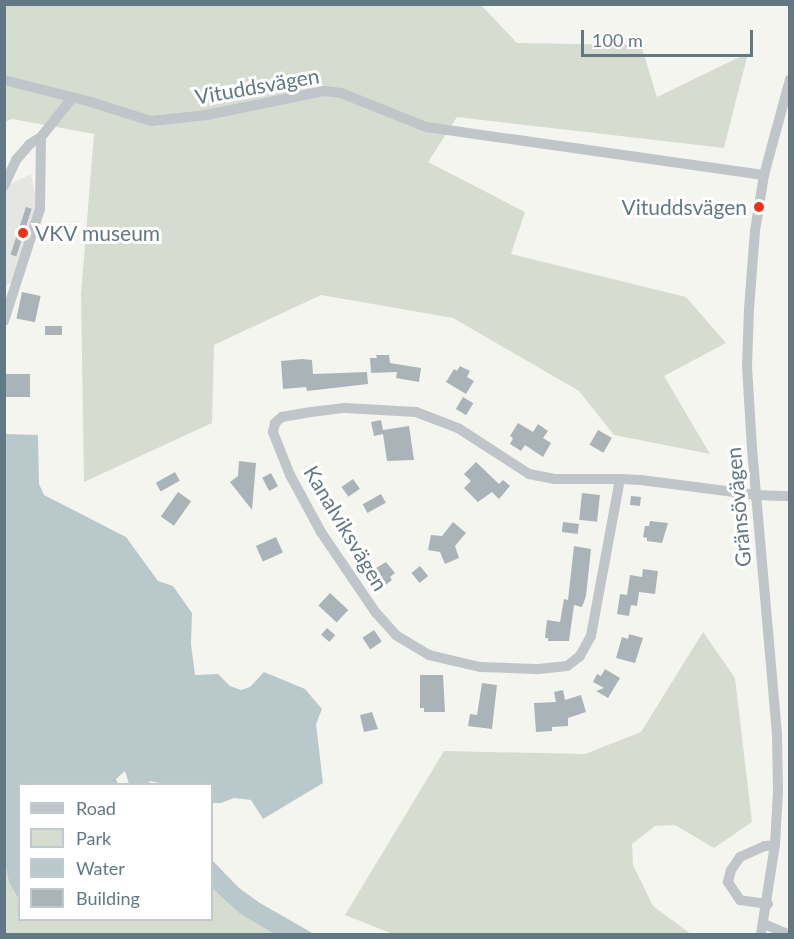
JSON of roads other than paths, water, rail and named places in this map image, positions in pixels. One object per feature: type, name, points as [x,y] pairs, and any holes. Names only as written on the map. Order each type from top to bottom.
[{"type":"street","name":"Gränsövägen","points":[[763,929],[775,845],[778,791],[777,734],[747,366],[754,231],[764,175],[789,79]]},
{"type":"street","name":"Vituddsvägen","points":[[4,80],[73,97],[135,118],[173,121],[324,91],[341,93],[426,127],[764,175]]},
{"type":"street","points":[[4,186],[16,160],[30,144],[41,137],[73,97]]},
{"type":"street","points":[[4,321],[40,209],[41,137]]},
{"type":"street","name":"Kanalviksvägen","points":[[620,479],[591,636],[580,656],[567,666],[480,667],[429,655],[396,635],[376,613],[321,532],[290,475],[273,432],[274,423],[282,417],[345,408],[416,412],[458,428],[529,474],[554,479],[620,479],[757,495],[789,496]]},
{"type":"street","points":[[768,904],[740,900],[728,882],[731,870],[740,857],[765,846],[775,845]]},
{"type":"street","points":[[763,929],[787,934]]},
{"type":"water","points":[[5,434],[38,435],[39,484],[44,495],[126,537],[158,581],[173,586],[192,613],[191,644],[195,675],[218,674],[230,686],[241,690],[250,687],[264,672],[305,689],[322,709],[316,724],[323,783],[263,819],[251,800],[234,798],[221,803],[213,803],[213,783],[149,781],[150,783],[129,783],[125,771],[116,779],[118,783],[18,783],[17,896],[9,882],[4,855]]},
{"type":"water","points":[[213,861],[239,888],[260,903],[314,934],[274,934],[239,913],[213,889]]},
{"type":"place","name":"Vituddsvägen","points":[[759,207]]},
{"type":"place","name":"VKV museum","points":[[23,233]]}]
